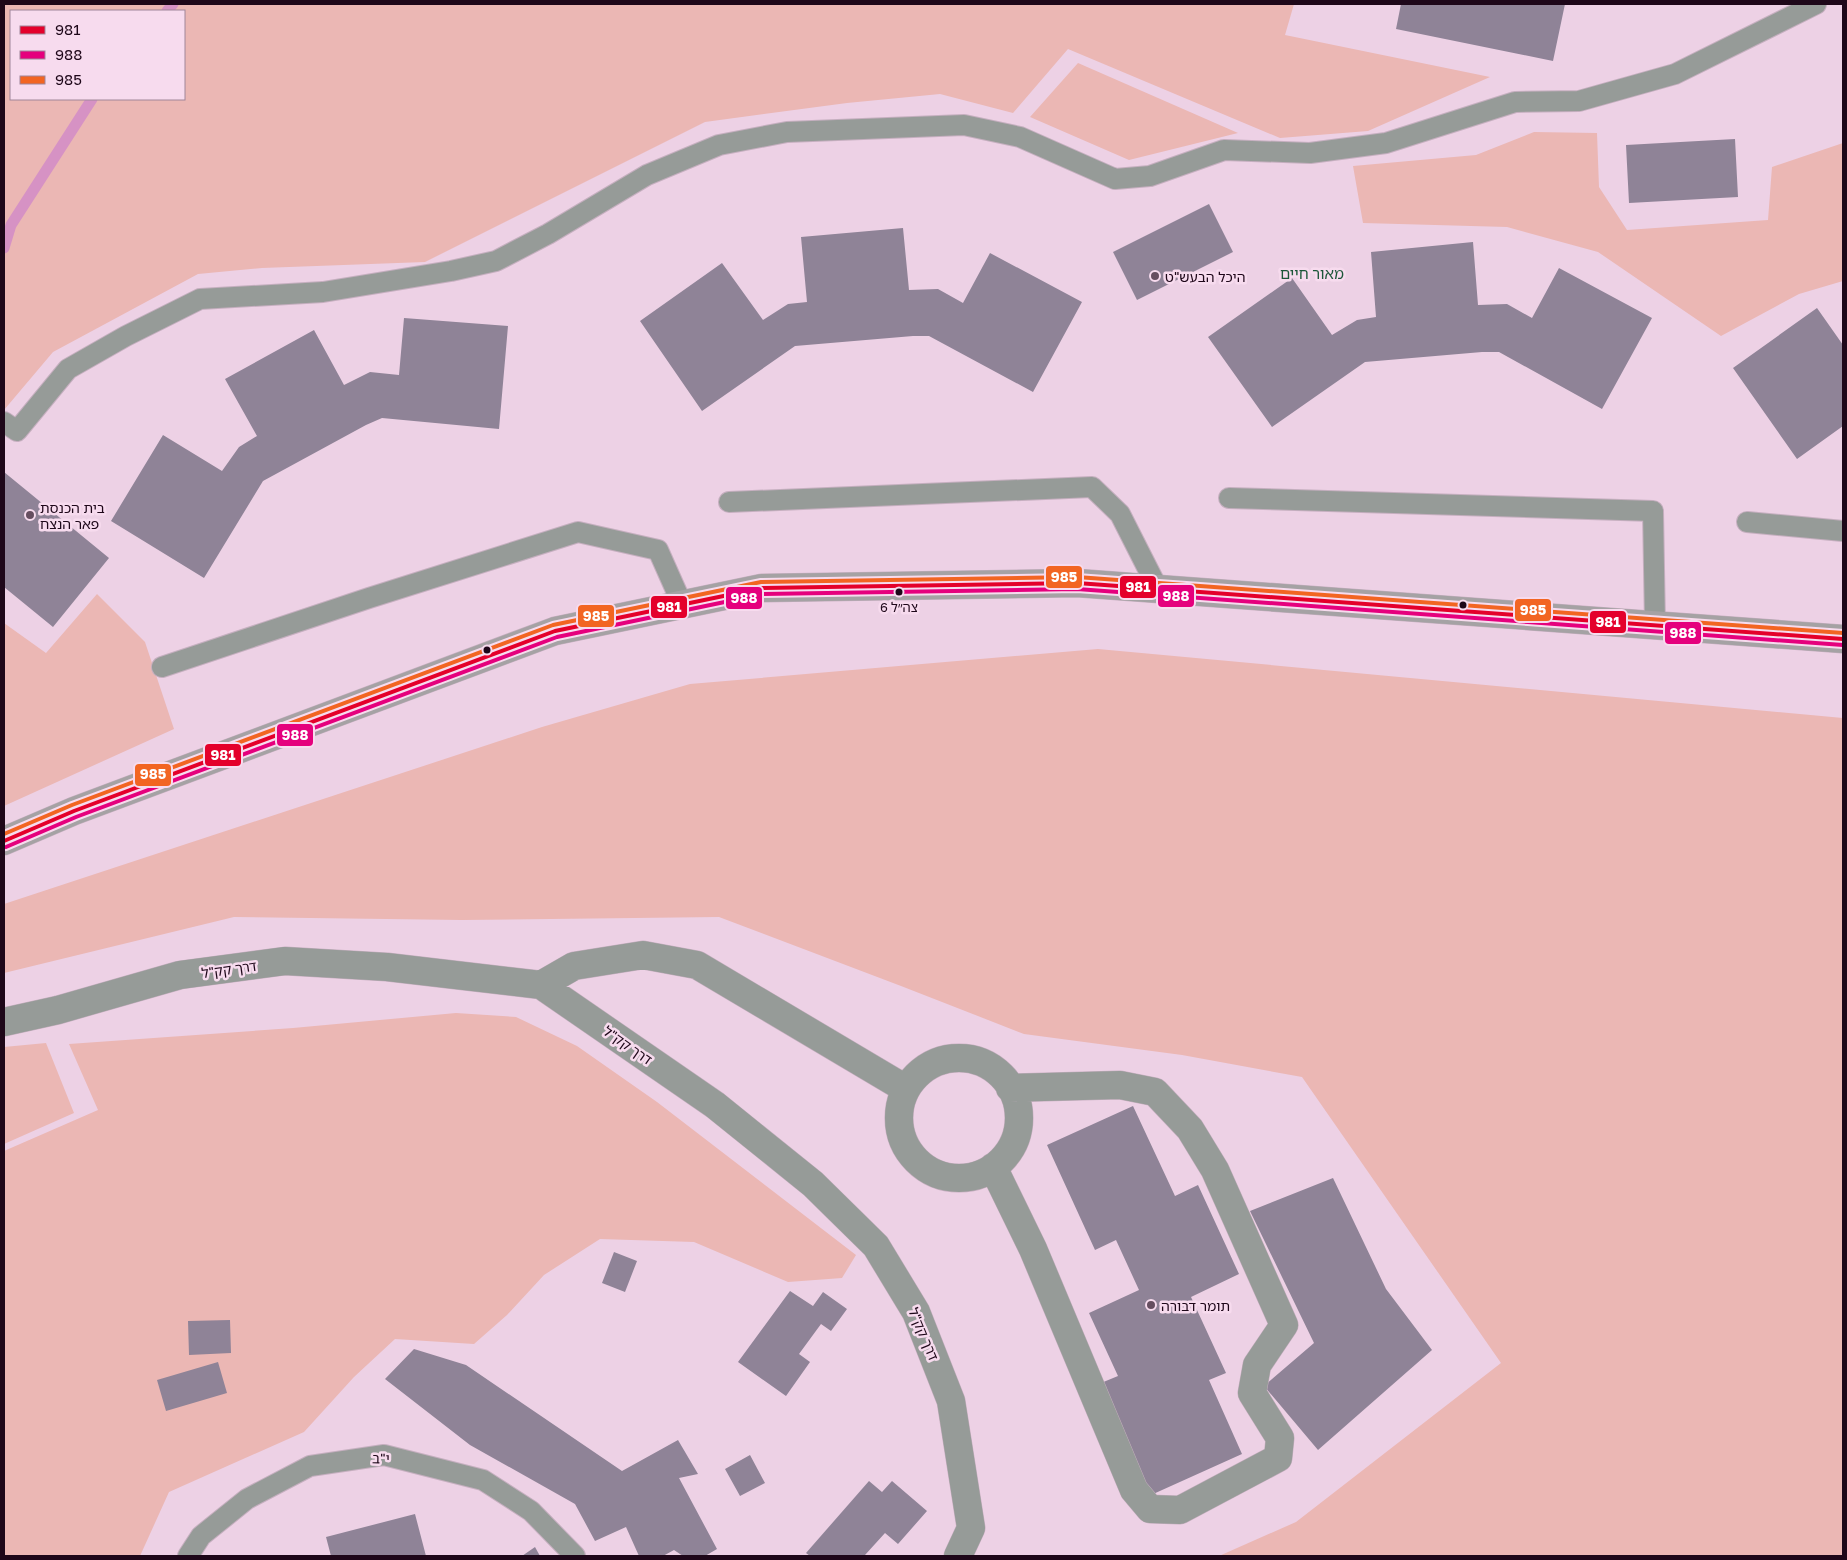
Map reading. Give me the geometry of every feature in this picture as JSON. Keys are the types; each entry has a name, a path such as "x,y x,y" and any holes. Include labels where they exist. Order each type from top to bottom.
{"street":[{"path":"4,840 74,811 556,631 762,588 1077,583 1843,639"},
{"path":"541,985 574,966 643,954 697,964 906,1089"},
{"name":"דרך קק\"ל","path":"4,1022 58,1010 180,975 285,961 387,967 541,985 714,1105 813,1184 876,1246 916,1312 951,1401 970,1528 958,1556"},
{"path":"957,1058 977,1061 996,1070 1010,1088 1017,1104 1019,1122 1015,1139 1006,1155 993,1167 978,1175 957,1178 937,1174 920,1164 906,1148 899,1129 899,1108 906,1089 919,1073 936,1062 957,1058"},
{"path":"993,1167 1033,1249 1134,1490 1150,1509 1180,1510 1278,1458 1280,1438 1252,1393 1257,1365 1284,1325 1215,1170 1190,1130 1155,1092 1120,1084 1010,1088"}],"lane":[{"path":"4,422 17,431 68,369 126,336 200,300 323,292 451,271 496,261 548,234 647,175 719,145 787,132 964,125 1020,137 1115,179 1150,176 1224,150 1310,153 1376,144 1515,102 1579,101 1675,74 1816,4"},
{"path":"729,502 1092,488 1120,514 1158,589"},
{"path":"1229,498 1653,511 1655,625"},
{"path":"1747,522 1843,531"},
{"path":"162,667 369,598 578,532 658,550 682,604"},
{"name":"י\"ב","path":"188,1556 201,1536 247,1499 310,1466 384,1455 483,1480 531,1511 575,1556"}],"shaded area":[{"path":"4,4 1294,4 1285,35 1490,77 1368,131 1280,138 1068,49 1013,113 940,94 847,103 705,122 425,262 262,268 198,274 53,352 4,410"},
{"path":"1078,63 1238,133 1129,160 1030,117"},
{"path":"1534,132 1597,133 1599,187 1627,230 1768,220 1772,167 1843,143 1843,281 1799,294 1721,336 1598,252 1507,227 1363,223 1353,166 1476,155"},
{"path":"97,594 145,642 174,729 4,806 4,623 46,653"},
{"path":"1098,649 1843,718 1843,1556 1219,1556 1296,1522 1501,1363 1302,1077 1182,1055 1024,1034 719,917 462,920 234,917 4,973 4,904 542,727 690,684"},
{"path":"456,1013 516,1017 577,1046 657,1102 856,1255 842,1278 788,1282 694,1242 600,1239 544,1275 507,1315 474,1344 395,1339 354,1377 304,1432 169,1492 140,1556 4,1556 4,1151 98,1110 69,1044 293,1028"},
{"path":"46,1043 74,1113 4,1144 4,1047"}],"building":[{"path":"1401,4 1565,4 1553,61 1396,29"},
{"path":"1735,139 1738,197 1629,203 1626,145"},
{"name":"היכל הבעש\"ט","path":"1209,204 1233,252 1137,300 1113,252"},
{"path":"903,228 909,290 938,289 963,303 990,253 1082,302 1033,392 929,336 913,336 795,346 702,411 640,321 722,263 763,320 788,304 807,302 801,237"},
{"path":"1473,242 1478,305 1507,304 1532,318 1559,268 1652,318 1602,409 1499,352 1482,352 1365,362 1272,427 1208,337 1292,278 1332,335 1357,320 1376,317 1371,252"},
{"path":"1817,308 1843,345 1843,426 1797,459 1733,368"},
{"path":"404,318 508,326 499,429 382,418 366,425 263,481 204,578 111,521 163,435 222,471 239,447 257,436 225,379 314,330 344,385 370,372 399,375"},
{"name":"בית הכנסת פאר הנצח","path":"4,472 109,558 53,627 4,587"},
{"name":"תומר דבורה","path":"1133,1106 1175,1196 1198,1185 1239,1274 1191,1297 1226,1373 1209,1380 1242,1454 1151,1495 1101,1383 1118,1376 1089,1313 1139,1290 1116,1240 1095,1250 1047,1145"},
{"path":"1333,1178 1386,1289 1432,1350 1318,1450 1264,1386 1314,1343 1250,1211"},
{"path":"614,1252 637,1261 625,1292 602,1283"},
{"path":"790,1291 813,1306 823,1292 847,1309 831,1331 821,1324 799,1354 810,1362 786,1396 738,1362"},
{"path":"230,1320 231,1353 189,1355 188,1321"},
{"path":"414,1349 466,1365 622,1471 678,1440 698,1474 679,1478 717,1549 705,1556 683,1556 674,1550 663,1556 639,1556 626,1527 595,1541 575,1504 470,1445 385,1379"},
{"path":"218,1362 227,1393 166,1411 157,1380"},
{"path":"750,1455 765,1483 740,1496 725,1469"},
{"path":"869,1481 882,1492 892,1481 927,1511 898,1544 885,1533 865,1555 867,1556 810,1556 806,1553"},
{"path":"415,1514 426,1556 331,1556 326,1537"},
{"path":"535,1547 540,1556 522,1556"}],"waterway":[{"path":"168,10 173,4"},
{"path":"4,248 11,225 91,100"}],"transit line":[{"name":"985","path":"4,834 72,805 553,625 761,582 1077,577 1843,633"},
{"name":"981","path":"4,841 74,811 555,631 762,588 1077,583 1843,639"},
{"name":"988","path":"6,847 76,817 557,637 763,594 1077,589 1843,645"}],"place":[{"name":"היכל הבעש\"ט","path":"1155,276"},
{"name":"בית הכנסת פאר הנצח","path":"30,515"},
{"name":"צה״ל 6","path":"899,592"},
{"name":"תומר דבורה","path":"1151,1305"}],"district":[{"name":"מאור חיים","path":"1312,273"}]}
